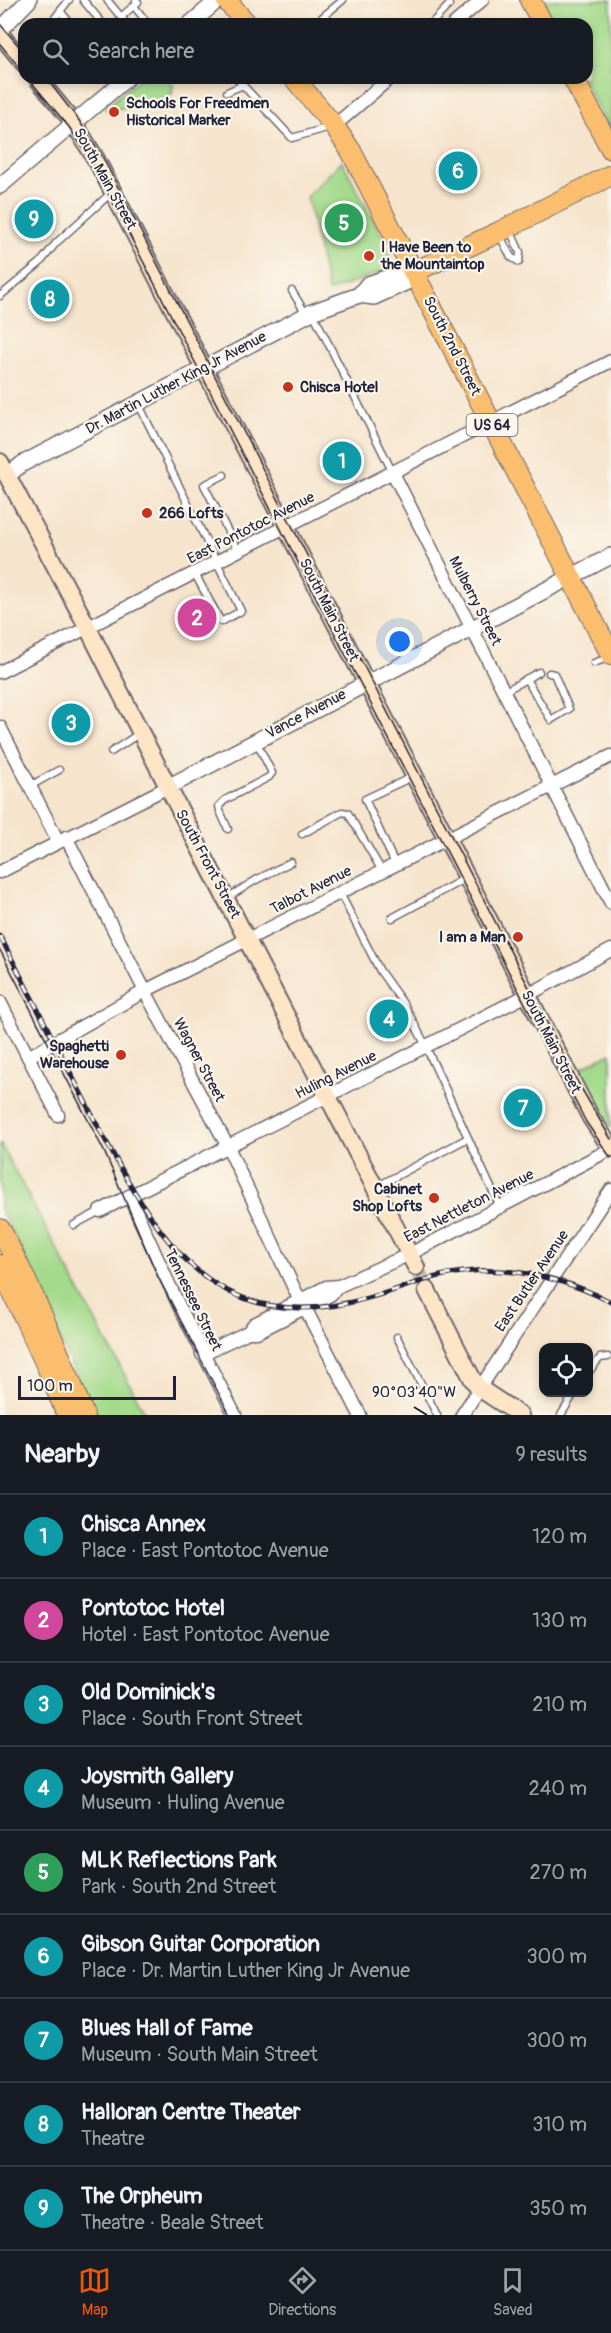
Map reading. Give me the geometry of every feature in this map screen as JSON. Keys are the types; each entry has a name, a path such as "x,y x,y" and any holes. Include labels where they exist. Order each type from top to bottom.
{"main road":[{"path":"226,0 242,18"},
{"path":"530,0 540,18"},
{"path":"0,32 18,55"},
{"name":"South Main Street","path":"42,84 74,123 113,192 591,1118 611,1149"},
{"name":"South 2nd Street","path":"299,84 334,126 351,151 571,577 605,658"},
{"path":"576,84 611,149"},
{"name":"Dr. Martin Luther King Jr Avenue","path":"414,272 504,230 611,175"},
{"name":"South Front Street","path":"2,473 88,628 413,1260"},
{"path":"0,1229 64,1364 84,1415"},
{"path":"0,1265 67,1415"},
{"path":"427,1290 466,1369 479,1388 520,1415"}],"street":[{"path":"0,32 29,0"},
{"path":"197,18 218,0"},
{"path":"461,18 482,0"},
{"path":"0,186 120,84"},
{"path":"334,126 383,84"},
{"name":"Dr. Martin Luther King Jr Avenue","path":"2,473 309,314 359,295 374,297 407,282 414,272"},
{"name":"East Pontotoc Avenue","path":"0,672 611,361"},
{"name":"Mulberry Street","path":"393,473 611,903"},
{"name":"Vance Avenue","path":"0,872 611,556"},
{"name":"Wagner Street","path":"0,727 228,1147 302,1304 360,1415"},
{"name":"Talbot Avenue","path":"28,1057 145,991 611,756"},
{"name":"Huling Avenue","path":"100,1211 611,950"},
{"path":"0,1002 58,1115"},
{"name":"East Nettleton Avenue","path":"202,1354 248,1332 257,1332 302,1304 330,1295 339,1286 413,1260 500,1207 611,1149"},
{"name":"East Butler Avenue","path":"462,1415 611,1190"},
{"name":"Tennessee Street","path":"129,1196 154,1256 235,1415"}],"lane":[{"path":"55,18 69,0"},
{"path":"83,0 98,18"},
{"path":"107,0 121,17 135,3 144,18"},
{"path":"321,18 343,0"},
{"path":"436,18 449,5"},
{"path":"60,11 66,18"},
{"path":"227,92 238,84"},
{"path":"245,84 292,138 334,126"},
{"path":"0,296 40,263 56,243 113,192"},
{"name":"Mulberry Street","path":"292,291 309,314 393,473"},
{"path":"138,403 241,611 221,621 195,574"},
{"path":"224,475 204,485 238,551"},
{"path":"504,692 539,672"},
{"path":"526,679 551,720 569,709 562,686 554,674 549,673"},
{"path":"111,752 141,733"},
{"path":"228,829 219,806 225,800 269,777 272,773 256,740"},
{"path":"30,786 59,770"},
{"path":"395,864 365,799 414,776"},
{"path":"302,834 342,812 348,813 382,871"},
{"path":"226,898 291,862"},
{"path":"392,918 467,877"},
{"path":"339,893 380,971 405,1005 500,1207"},
{"path":"375,1187 468,1138"},
{"name":"Huling Avenue","path":"74,1225 100,1211"},
{"path":"397,1337 437,1415"},
{"path":"593,1367 600,1358 608,1357"},
{"path":"561,1415 572,1397"}],"green space":[{"path":"541,0 611,0 611,132 585,84 593,84 593,18 551,18"},
{"path":"133,84 173,85 172,94 167,99 108,112 105,108"},
{"path":"342,161 389,250 390,259 383,271 328,292 307,196"},
{"path":"611,1053 611,1127 610,1127 579,1069"},
{"path":"0,1143 146,1415 93,1415 20,1247 0,1209"}],"tunnel":[{"path":"416,1267 427,1290"}],"tram line":[{"path":"0,24 18,45"},
{"path":"0,44 18,66"},
{"path":"33,84 69,127 93,164 586,1122 611,1158"},
{"path":"51,84 78,119 103,158 577,1081 611,1139"},
{"path":"0,950 104,1151 158,1277 230,1415"}],"railway":[{"path":"0,936 115,1159 140,1201 167,1239 197,1270 231,1293 271,1306 319,1307 375,1296 440,1276 462,1272 506,1271 549,1278 611,1302"}],"place":[{"name":"Schools For Freedmen Historical Marker","path":"114,112"},
{"name":"Gibson Guitar Corporation","path":"458,171"},
{"name":"The Orpheum","path":"34,219"},
{"name":"MLK Reflections Park","path":"344,223"},
{"name":"I Have Been to the Mountaintop","path":"369,256"},
{"name":"Halloran Centre Theater","path":"50,299"},
{"name":"Chisca Hotel","path":"288,387"},
{"name":"Chisca Annex","path":"342,461"},
{"name":"266 Lofts","path":"147,513"},
{"name":"Pontotoc Hotel","path":"197,618"},
{"name":"Old Dominick's","path":"71,723"},
{"name":"I am a Man","path":"518,937"},
{"name":"Joysmith Gallery","path":"389,1019"},
{"name":"Spaghetti Warehouse","path":"121,1055"},
{"name":"Blues Hall of Fame","path":"523,1108"},
{"name":"Cabinet Shop Lofts","path":"434,1198"}]}
